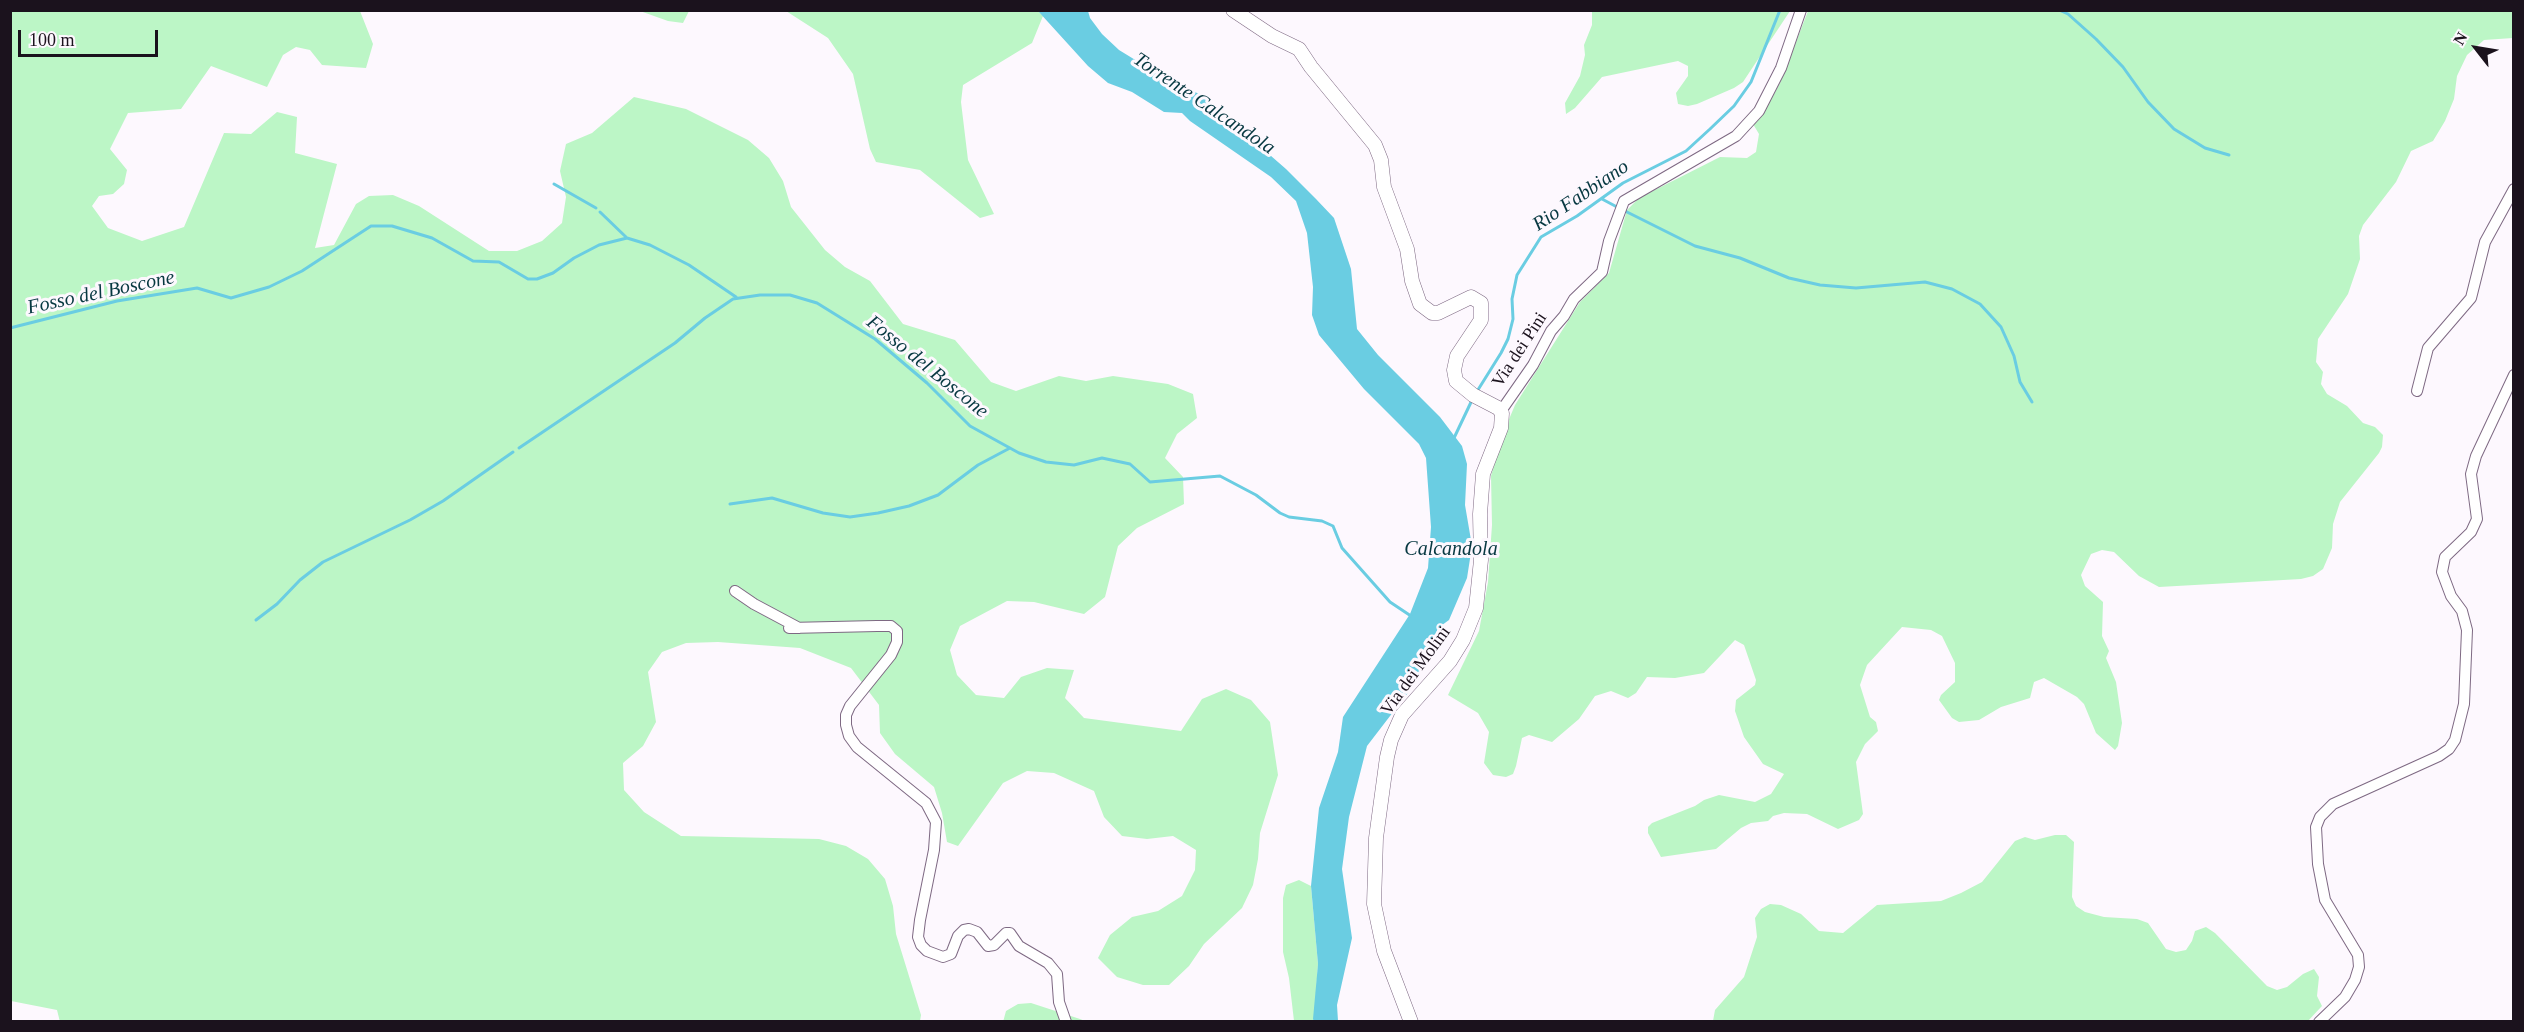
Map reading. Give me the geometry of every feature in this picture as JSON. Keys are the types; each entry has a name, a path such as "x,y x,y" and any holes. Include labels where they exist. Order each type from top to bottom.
{"street":[{"name":"Via dei Pini","path":"1233,10 1272,36 1299,49 1375,145 1381,160 1384,188 1407,249 1412,281 1420,304 1438,313 1472,297 1481,303 1481,320 1457,356 1454,370 1456,381 1473,395 1499,410 1533,365 1551,331 1564,316 1574,298 1602,272 1609,241 1624,201 1736,136 1759,111 1781,68 1801,10"},
{"path":"2417,391 2428,348 2471,298 2484,244 2514,189"},
{"path":"2319,1022 2345,997 2355,980 2359,967 2358,955 2325,900 2318,864 2316,828 2320,817 2333,804 2439,756 2449,749 2455,740 2464,704 2467,630 2462,611 2451,596 2442,572 2445,557 2471,532 2477,519 2471,474 2476,456 2514,375"},
{"name":"Via dei Molini","path":"1411,1022 1384,951 1374,904 1376,838 1387,757 1391,740 1402,715 1450,661 1463,640 1476,608 1481,560 1480,514 1483,474 1503,417 1499,410"},
{"path":"735,591 794,628 868,625 891,626 897,631 897,642 891,655 850,706 846,715 846,725 849,736 857,747 926,804 936,822 934,850 920,920 918,937 921,945 927,951 943,957 951,954 958,936 964,930 977,932 988,946 994,945 1006,933 1010,933 1019,946 1048,963 1057,974 1059,1002 1066,1022"}],"green space":[{"path":"1592,10 1790,11 1743,82 1734,88 1697,104 1688,106 1678,104 1676,93 1688,76 1688,66 1678,61 1602,77 1575,108 1566,114 1565,103 1580,76 1585,55 1584,45 1592,25"},
{"path":"10,11 360,11 373,44 366,68 322,65 310,50 296,47 283,55 267,87 211,66 181,109 128,113 110,149 127,170 124,184 113,194 99,196 92,206 108,228 142,241 184,227 224,133 251,134 277,112 297,117 295,153 337,164 315,248 334,245 356,204 369,196 393,195 419,206 489,251 517,251 542,241 562,223 566,197 560,171 566,144 592,133 634,97 686,109 748,140 769,158 783,181 791,207 825,250 845,267 870,281 903,324 955,340 991,382 1016,391 1059,376 1086,381 1113,376 1168,384 1193,394 1197,418 1177,434 1165,458 1183,477 1184,504 1137,528 1118,546 1105,597 1084,614 1034,602 1007,601 960,626 950,650 957,675 976,695 1004,698 1021,677 1047,668 1074,670 1065,698 1084,718 1181,731 1202,699 1226,689 1251,700 1270,722 1278,775 1260,833 1253,885 1242,908 1204,944 1189,966 1169,985 1143,985 1117,977 1098,958 1110,935 1132,917 1158,911 1182,896 1195,870 1196,850 1173,836 1147,839 1122,836 1104,817 1094,791 1054,773 1027,771 1003,783 958,846 947,842 942,813 934,787 895,754 880,733 879,705 851,668 800,648 718,642 686,643 662,652 648,672 656,722 643,746 623,763 624,790 644,812 681,836 819,839 846,846 868,859 885,879 893,906 896,934 921,1015 920,1021 60,1022 57,1010 11,1001"},
{"path":"640,11 689,11 683,23 668,21"},
{"path":"786,11 1038,11 1043,16 1032,43 963,85 961,102 968,160 994,214 980,218 920,170 876,162 870,149 853,74 828,38"},
{"path":"1808,11 2513,11 2513,38 2484,40 2467,55 2457,76 2454,99 2433,141 2411,151 2396,182 2363,225 2359,236 2360,259 2348,294 2318,339 2316,362 2323,372 2321,384 2327,394 2347,406 2363,423 2375,427 2383,435 2379,453 2340,502 2333,524 2332,548 2323,569 2313,576 2301,579 2159,587 2139,576 2114,552 2102,550 2091,554 2081,575 2085,586 2103,602 2102,636 2109,651 2106,658 2116,682 2122,723 2118,746 2115,750 2096,733 2084,704 2077,697 2044,678 2034,682 2030,698 2001,707 1979,720 1959,722 1952,718 1939,700 1941,695 1955,682 1955,663 1942,636 1931,630 1902,627 1867,665 1860,685 1870,717 1876,722 1878,731 1865,744 1856,762 1863,814 1859,820 1838,829 1807,814 1784,813 1773,816 1768,821 1751,823 1741,828 1716,849 1661,857 1648,833 1648,827 1652,823 1719,795 1755,802 1771,794 1784,774 1763,764 1744,737 1735,711 1736,700 1755,685 1756,680 1744,645 1735,640 1704,673 1675,678 1647,677 1636,693 1628,698 1611,691 1595,696 1579,719 1552,742 1529,735 1522,738 1513,774 1506,777 1493,775 1484,763 1489,732 1478,713 1448,695 1479,631 1488,582 1492,525 1491,476 1502,436 1515,405 1580,302 1609,273 1627,210 1639,198 1720,157 1747,158 1756,152 1759,134 1753,124 1763,114 1780,83"},
{"path":"2066,835 2074,842 2072,897 2076,906 2085,912 2104,917 2137,919 2148,923 2166,949 2176,952 2186,950 2195,931 2206,927 2215,933 2267,986 2277,990 2287,987 2303,974 2314,969 2319,977 2317,996 2322,1006 2307,1022 1713,1021 1715,1010 1744,977 1757,937 1755,918 1761,909 1770,904 1781,905 1801,914 1819,931 1843,933 1877,905 1941,901 1961,893 1982,882 2015,841 2025,837 2035,840"},
{"path":"1299,880 1311,886 1318,964 1314,1021 1294,1021 1289,978 1283,952 1283,898 1286,885"},
{"path":"1031,1003 1085,1021 1003,1022 1006,1011 1018,1004"}],"water":[{"name":"Calcandola","path":"1038,11 1088,11 1090,18 1102,34 1119,50 1155,72 1201,95 1286,169 1316,199 1334,218 1351,269 1357,329 1378,355 1440,417 1462,446 1467,464 1465,505 1472,546 1467,578 1449,620 1438,628 1427,657 1410,690 1367,746 1349,817 1342,869 1352,938 1337,1005 1338,1021 1314,1021 1313,1019 1318,964 1311,886 1319,808 1338,752 1343,717 1410,614 1428,568 1431,527 1426,458 1419,444 1364,389 1319,335 1312,315 1313,287 1307,233 1296,201 1271,177 1190,121 1182,113 1164,112 1132,92 1108,83 1088,66"}],"waterway":[{"name":"Rio Fabbiano","path":"1476,393 1508,339 1513,319 1512,299 1517,275 1541,237 1577,216 1623,183 1686,151 1710,129 1734,106 1751,82 1780,10"},
{"path":"2059,10 2068,14 2096,39 2123,67 2148,102 2174,129 2205,148 2229,155"},
{"path":"554,184 596,208"},
{"path":"1602,199 1617,207"},
{"path":"1623,210 1695,246 1740,258 1789,278 1820,285 1856,288 1925,282 1952,289 1980,304 2001,327 2014,356 2020,382 2032,402"},
{"path":"600,212 627,238"},
{"name":"Fosso del Boscone","path":"10,328 117,301 197,288 231,298 269,287 302,271 371,226 392,226 432,238 473,261 499,262 528,279 537,279 553,273 574,258 599,245 627,238 650,245 689,265 736,297"},
{"name":"Fosso del Boscone","path":"519,448 675,343 733,299 760,295 790,295 817,303 875,339 927,383 970,426 1019,453 1046,462 1074,465 1102,458 1130,464 1150,482 1220,476 1256,495 1289,517 1322,521 1333,526 1342,548 1390,602 1411,616"},
{"name":"Rio Fabbiano","path":"1454,438 1473,398"},
{"path":"730,504 772,498 823,513 850,517 878,513 909,506 938,495 978,465 1010,448"},
{"path":"256,620 323,562 410,520 443,501 513,452"}],"water label":[{"name":"Torrente Calcandola","path":"1204,104"}]}
